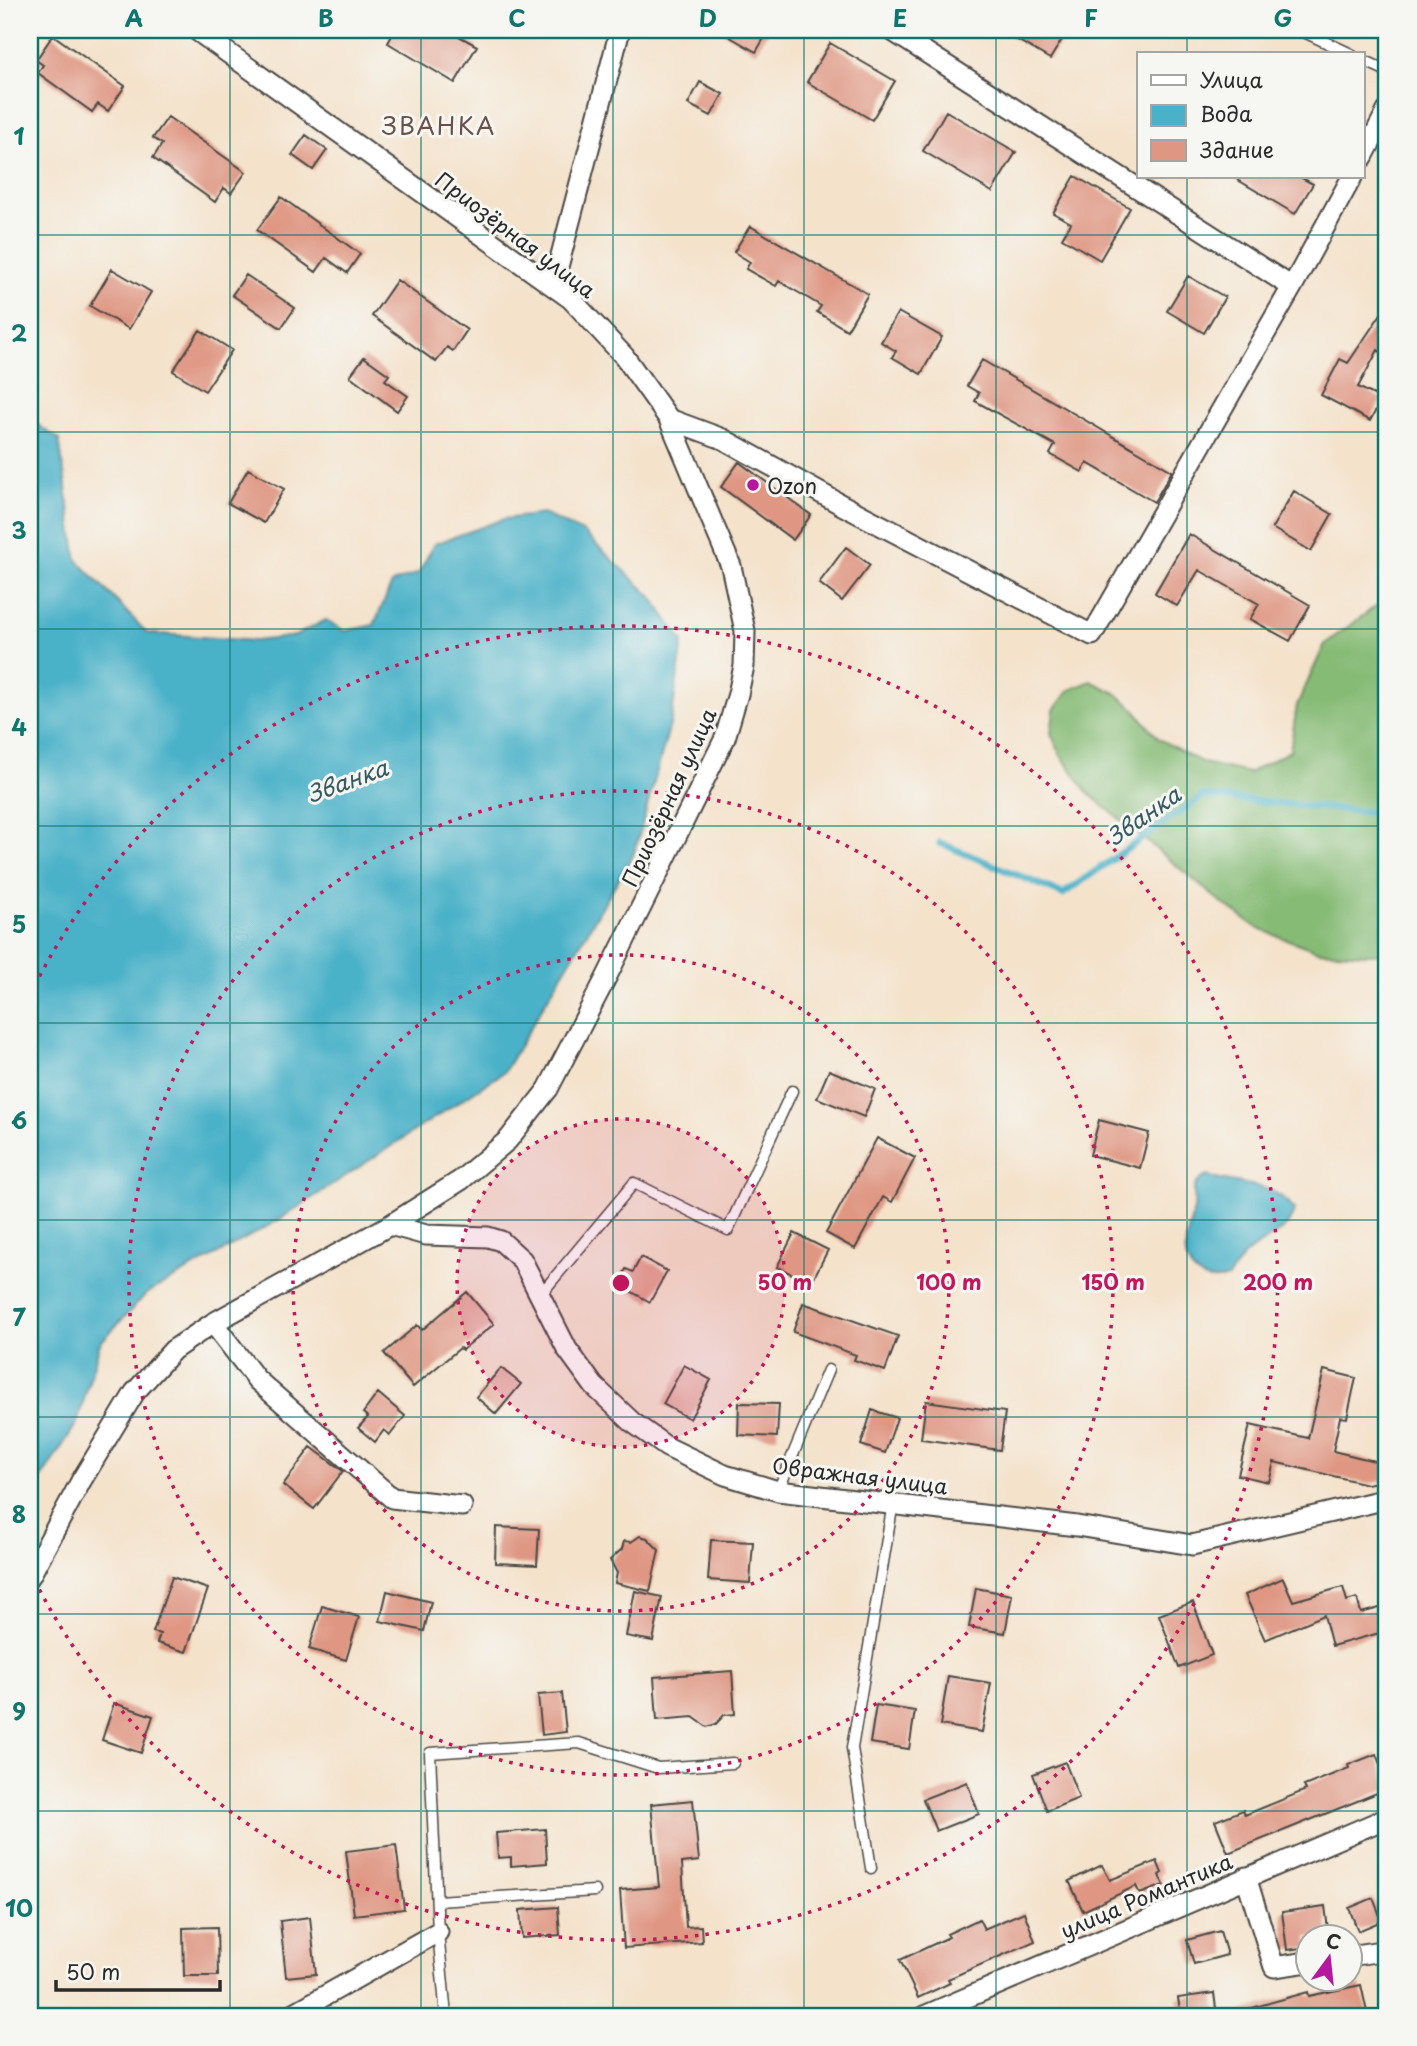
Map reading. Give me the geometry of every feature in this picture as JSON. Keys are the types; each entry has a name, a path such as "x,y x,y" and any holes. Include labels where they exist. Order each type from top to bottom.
{"street":[{"name":"Приозёрная улица","path":"30,1576 81,1481 135,1392 173,1350 213,1323 390,1225 461,1180 508,1140 548,1089 614,964 725,738 744,666 745,631 731,566 669,419 624,356 570,299 553,286 195,30"},
{"path":"553,286 620,30"},
{"path":"891,30 1292,286"},
{"path":"1364,155 1387,111"},
{"path":"669,419 723,439 842,505 1092,635 1351,178"},
{"name":"Овражная улица","path":"390,1225 426,1235 488,1237 501,1241 522,1260 567,1349 594,1386 632,1422 667,1447 725,1475 778,1491 1077,1526 1192,1545 1387,1499"},
{"path":"213,1323 257,1380 392,1498 463,1506"},
{"name":"улица Романтика","path":"923,2016 1387,1818"},
{"path":"1246,1877 1274,1967 1294,1964"},
{"path":"289,2016 438,1932"},
{"path":"1364,1954 1387,1950"}],"lane":[{"path":"1300,30 1347,52"},
{"path":"1364,60 1387,71"},
{"path":"540,1296 634,1183 728,1230 792,1091"},
{"path":"778,1491 828,1370"},
{"path":"871,1868 852,1748 893,1503"},
{"path":"446,2016 438,1932 430,1753 579,1743 658,1768 733,1763"},
{"path":"437,1901 595,1891"}],"green space":[{"path":"1387,598 1387,953 1318,951 1259,929 1222,903 1088,793 1060,754 1051,733 1054,710 1069,690 1091,681 1114,692 1132,707 1159,739 1203,763 1249,773 1290,751 1297,705 1325,644"}],"water":[{"path":"30,420 59,439 77,560 147,633 256,641 295,636 326,620 345,631 374,625 392,583 419,573 434,544 504,519 543,514 583,532 651,596 683,642 671,721 634,853 504,1072 277,1221 146,1294 100,1343 77,1423 30,1496"},
{"path":"1207,1176 1266,1189 1287,1200 1294,1209 1281,1230 1252,1249 1228,1278 1220,1280 1208,1280 1197,1274 1187,1260 1186,1252 1195,1188 1199,1181"}],"building":[{"path":"395,30 448,30 477,46 455,83 388,43"},
{"path":"718,30 769,30 756,52"},
{"path":"1000,30 1068,30 1050,59"},
{"path":"53,35 125,86 108,111 98,104 92,112 38,73 43,65 36,60"},
{"path":"830,43 895,81 872,120 807,82"},
{"path":"700,82 723,94 711,116 688,104"},
{"path":"946,111 1016,152 992,192 923,151"},
{"path":"168,117 246,172 231,193 224,188 215,202 153,158 162,144 153,138"},
{"path":"306,135 327,150 313,170 292,155"},
{"path":"1075,176 1130,208 1100,260 1062,238 1071,223 1053,213"},
{"path":"1235,178 1302,178 1313,184 1295,214"},
{"path":"281,197 360,254 347,273 326,258 316,272 257,230"},
{"path":"750,226 868,294 847,330 817,312 821,306 779,281 776,286 746,269 750,262 734,252"},
{"path":"112,269 151,292 129,329 90,306"},
{"path":"246,275 295,308 281,328 232,295"},
{"path":"1188,276 1225,297 1204,333 1167,311"},
{"path":"397,280 467,330 453,351 447,347 436,362 372,316"},
{"path":"1387,305 1387,357 1378,350 1358,387 1382,399 1370,421 1321,395 1340,359 1348,363"},
{"path":"898,312 942,337 921,374 892,357 896,351 881,342"},
{"path":"200,330 232,350 205,391 173,371"},
{"path":"364,357 389,375 385,380 408,396 397,411 350,376"},
{"path":"982,360 1172,471 1154,502 1087,463 1082,472 1050,454 1055,445 975,401 979,393 967,386"},
{"path":"739,462 811,515 793,540 721,487"},
{"path":"248,469 284,489 264,523 228,503"},
{"path":"1294,491 1332,514 1311,551 1272,528"},
{"path":"1189,534 1310,605 1290,641 1250,619 1259,604 1199,570 1177,606 1155,593"},
{"path":"846,547 870,565 842,601 819,583"},
{"path":"829,1070 875,1089 864,1117 817,1098"},
{"path":"1099,1120 1149,1133 1140,1168 1090,1155"},
{"path":"877,1138 915,1158 892,1202 883,1197 855,1249 826,1233"},
{"path":"794,1233 828,1250 811,1283 777,1267"},
{"path":"641,1257 667,1271 650,1302 618,1284 626,1269 633,1272"},
{"path":"467,1292 494,1324 413,1387 384,1353 417,1325 422,1330"},
{"path":"803,1303 898,1336 885,1371 854,1360 856,1355 793,1332"},
{"path":"684,1365 711,1380 690,1419 663,1404"},
{"path":"501,1368 521,1384 496,1414 476,1397"},
{"path":"1324,1370 1356,1378 1347,1418 1340,1417 1333,1451 1387,1464 1387,1480 1367,1484 1274,1462 1269,1482 1238,1475 1250,1425 1308,1438"},
{"path":"378,1393 405,1416 390,1435 384,1430 375,1442 358,1428 368,1417 363,1413"},
{"path":"926,1401 1005,1412 1000,1450 921,1439"},
{"path":"739,1403 779,1404 777,1437 738,1435"},
{"path":"872,1410 897,1418 885,1453 861,1445"},
{"path":"311,1447 343,1471 314,1509 283,1485"},
{"path":"496,1527 539,1529 537,1565 495,1563"},
{"path":"640,1536 647,1538 659,1550 650,1591 615,1583 617,1573 610,1560 622,1549 624,1541 631,1542"},
{"path":"711,1540 753,1542 750,1583 708,1580"},
{"path":"172,1577 208,1589 186,1652 157,1643 160,1634 153,1632"},
{"path":"1283,1578 1293,1601 1343,1587 1347,1601 1357,1598 1361,1613 1387,1606 1387,1631 1332,1646 1324,1615 1265,1640 1245,1595"},
{"path":"976,1588 1012,1595 1005,1633 969,1627"},
{"path":"387,1591 431,1602 424,1631 380,1621"},
{"path":"635,1591 662,1597 653,1641 626,1636"},
{"path":"1193,1602 1212,1655 1179,1668 1159,1615"},
{"path":"322,1606 359,1617 346,1660 309,1649"},
{"path":"732,1671 735,1714 724,1715 716,1724 707,1727 693,1717 657,1720 654,1677"},
{"path":"948,1676 991,1683 982,1732 940,1725"},
{"path":"562,1693 566,1732 542,1735 538,1695"},
{"path":"114,1703 153,1716 141,1753 102,1740"},
{"path":"876,1705 915,1711 909,1749 870,1743"},
{"path":"1376,1754 1387,1789 1228,1853 1215,1821 1243,1810 1245,1815 1306,1790 1304,1786"},
{"path":"1065,1762 1079,1798 1047,1811 1033,1774"},
{"path":"967,1782 979,1814 936,1831 923,1799"},
{"path":"693,1800 699,1861 682,1863 686,1927 701,1926 702,1942 624,1948 620,1890 659,1887 651,1804"},
{"path":"545,1829 547,1863 511,1866 511,1857 498,1858 496,1833"},
{"path":"396,1845 404,1909 354,1915 346,1851"},
{"path":"1157,1861 1164,1885 1140,1894 1136,1886 1083,1911 1069,1881 1102,1865 1110,1880"},
{"path":"1373,1898 1382,1921 1364,1928 1364,1924 1355,1924 1349,1908"},
{"path":"1325,1906 1327,1924 1294,1924 1294,1949 1287,1950 1282,1912"},
{"path":"558,1907 560,1935 522,1938 520,1910"},
{"path":"1024,1912 1035,1941 948,1979 950,1983 918,1998 900,1960 949,1937 947,1934 979,1919 984,1929"},
{"path":"310,1917 316,1974 286,1977 280,1921"},
{"path":"217,1927 218,1976 184,1976 183,1928"},
{"path":"1220,1931 1227,1955 1194,1964 1187,1940"},
{"path":"1214,1993 1217,2016 1181,2016 1178,1998"},
{"path":"1301,1994 1363,1994 1367,2012 1347,2016 1241,2016 1241,2011"}],"waterway":[{"name":"Званка","path":"940,843 1063,894 1203,796 1387,814"}],"place":[{"name":"Ozon","path":"753,485"}],"district":[{"name":"ЗВАНКА","path":"439,125"}]}
